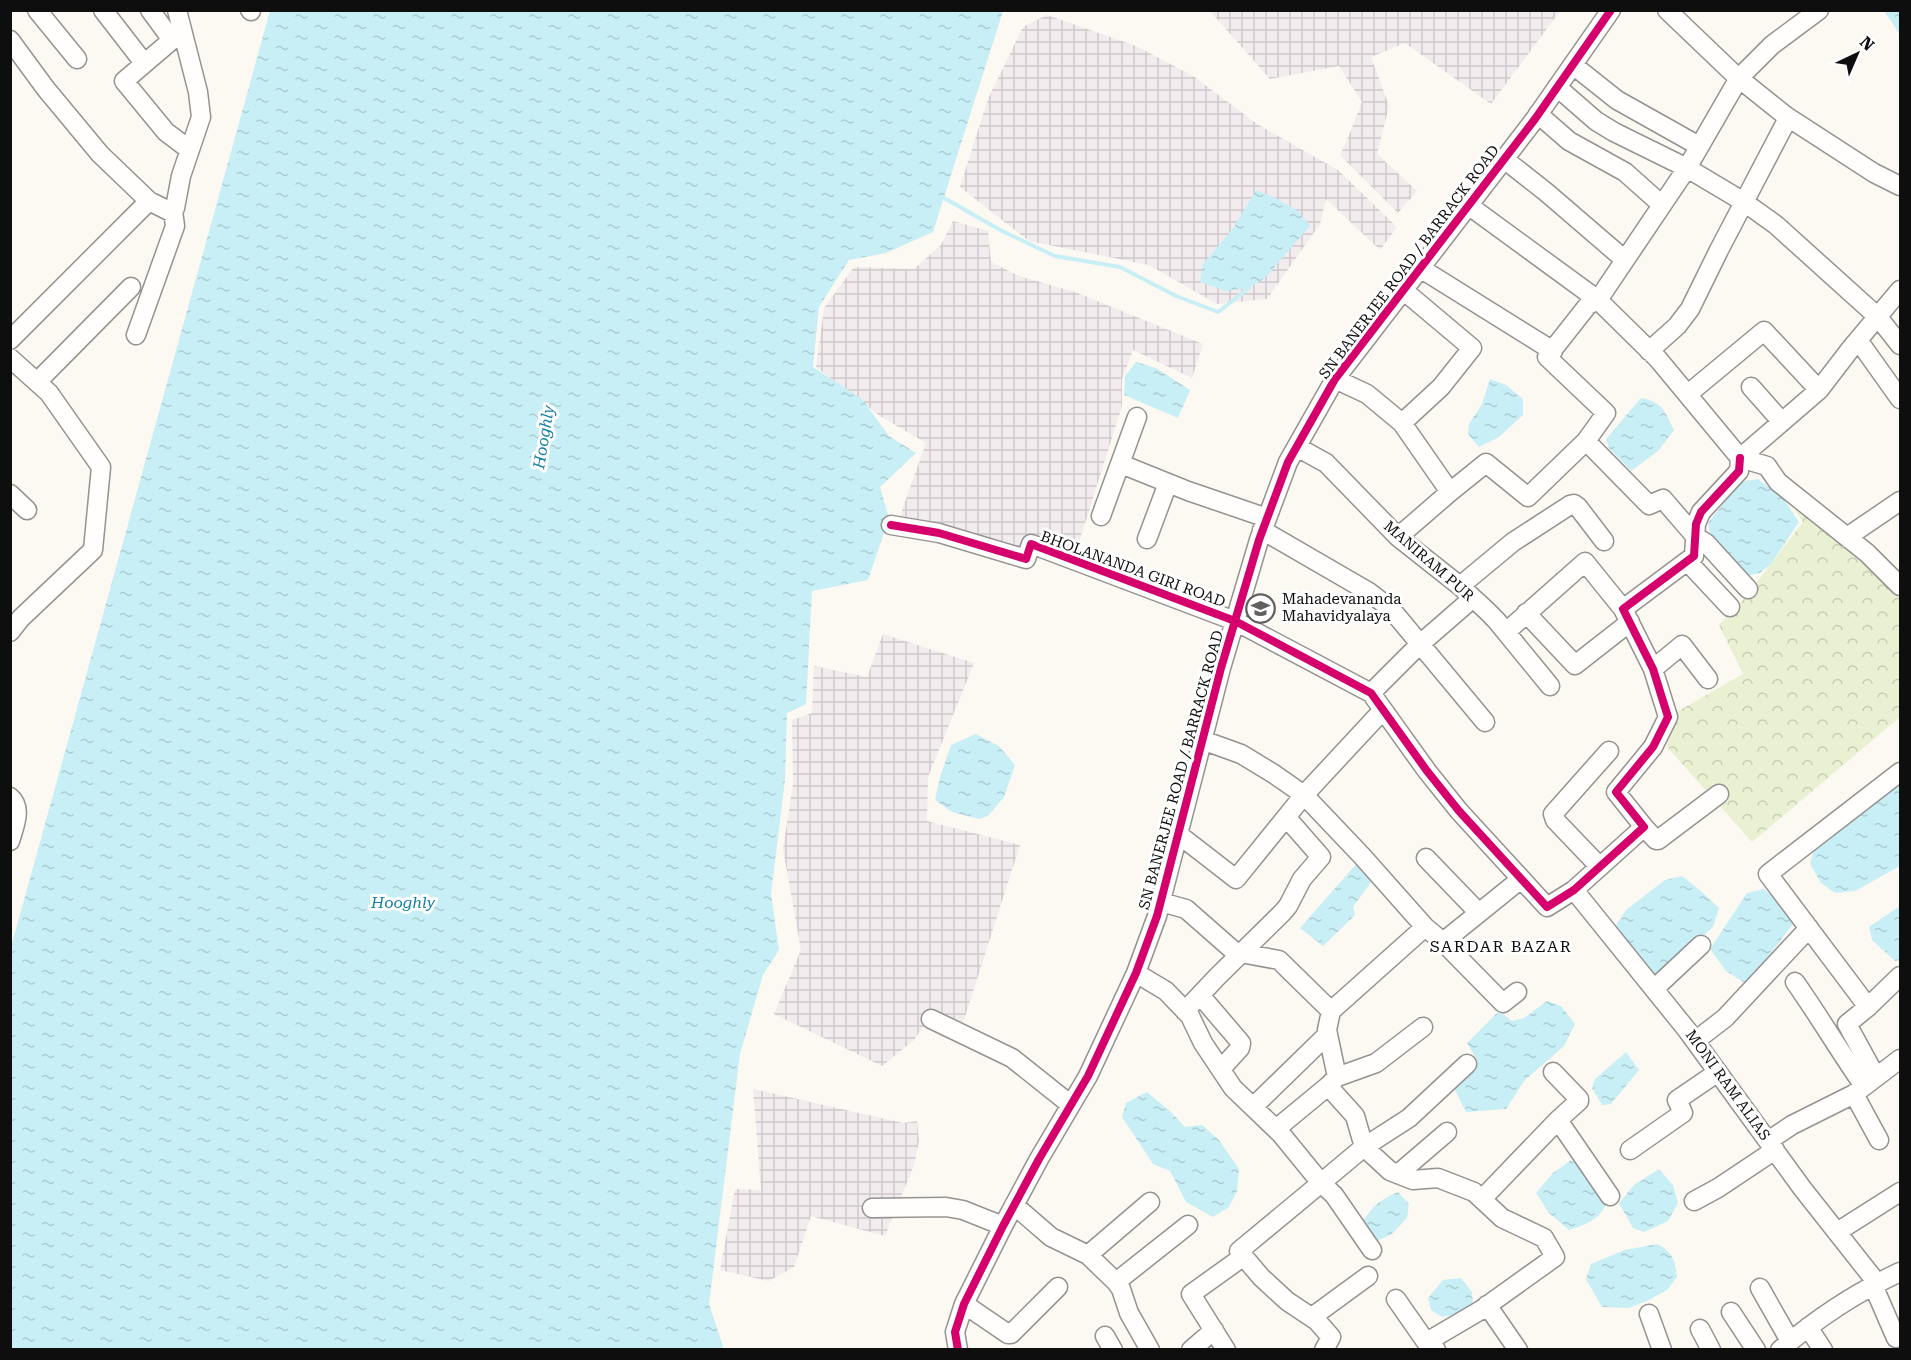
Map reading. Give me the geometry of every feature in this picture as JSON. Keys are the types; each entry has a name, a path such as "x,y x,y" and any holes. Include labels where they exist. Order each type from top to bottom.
{"street":[{"path":"37,10 77,59"},
{"path":"103,10 144,63"},
{"path":"150,10 172,40 124,81 166,132 190,150"},
{"path":"135,335 175,226 173,211 181,176 201,117 198,92 177,10"},
{"name":"SN BANERJEE ROAD / BARRACK ROAD","path":"958,1350 955,1332 964,1304 1039,1159 1088,1076 1136,973 1161,902 1235,621 1265,524 1288,462 1335,379 1538,114 1611,10"},
{"path":"1667,10 1739,78 1788,118 1874,173 1899,183"},
{"path":"1398,537 1486,463 1528,497 1586,441 1606,413 1547,357 1588,305 1598,300 1687,168 1739,78 1772,45 1819,10"},
{"path":"10,40 46,89 100,154 149,201 173,211"},
{"path":"1573,65 1617,100 1699,146"},
{"path":"1557,87 1596,121 1687,168 1744,202 1776,225 1878,317 1900,345"},
{"path":"1538,114 1569,141 1625,172 1662,205"},
{"path":"1649,351 1677,327 1690,309 1788,118"},
{"path":"1504,159 1625,260"},
{"path":"10,340 149,201"},
{"path":"1468,205 1598,300 1688,394 1740,458 1767,466 1785,489 1867,553 1900,586"},
{"path":"1420,268 1553,351"},
{"path":"37,382 131,286"},
{"path":"1402,423 1441,387 1472,348 1403,290"},
{"path":"1526,613 1575,665 1577,664 1626,615 1694,556 1696,524 1701,512 1739,471 1740,458 1819,390 1900,290"},
{"path":"1688,394 1764,331 1819,390"},
{"path":"1858,340 1900,399"},
{"path":"10,358 49,393 101,467 93,550 14,618"},
{"path":"1335,379 1367,394 1402,423 1450,492"},
{"path":"1751,387 1782,422"},
{"path":"1101,516 1137,417"},
{"path":"1586,441 1649,504 1663,499 1695,536 1706,543 1748,589"},
{"name":"MANIRAM PUR","path":"1297,447 1326,464 1398,537 1473,598 1506,632 1550,686"},
{"path":"1120,464 1265,524 1369,592 1391,609 1485,722"},
{"path":"1147,539 1168,483"},
{"path":"10,494 27,510"},
{"path":"1847,537 1900,501"},
{"path":"1460,586 1513,542 1570,505 1574,504 1578,507 1604,542"},
{"name":"BHOLANANDA GIRI ROAD","path":"891,525 939,532 1026,559 1031,544 1235,621"},
{"path":"1687,561 1730,607"},
{"path":"1506,632 1585,562 1626,615 1653,669 1668,717 1653,747 1616,792 1656,840 1719,794"},
{"path":"1371,693 1419,645 1473,598"},
{"path":"1235,621 1371,693 1459,811 1547,907 1575,890 1644,827"},
{"path":"1653,669 1682,645 1708,679"},
{"path":"1178,834 1236,879 1304,795 1383,710"},
{"path":"1202,741 1241,754 1304,795 1425,927 1443,942 1503,1003 1517,992"},
{"path":"1600,867 1555,820 1553,814 1609,751"},
{"path":"1868,1007 1768,874 1900,772"},
{"path":"10,797 15,801 18,809 10,842"},
{"path":"1185,1011 1288,906 1302,879 1321,857 1286,817"},
{"path":"1426,858 1479,913"},
{"path":"1443,942 1521,879"},
{"name":"MONI RAM ALIAS","path":"1575,890 1695,1041 1875,1284 1896,1338"},
{"path":"1161,902 1186,909 1235,952 1279,960 1331,1011"},
{"path":"1396,1299 1427,1345 1555,1257 1544,1238 1502,1218 1474,1192 1438,1178 1413,1179 1390,1171 1364,1147 1355,1116 1332,1082 1327,1030 1331,1011 1425,927"},
{"path":"1695,1041 1725,1018 1809,928"},
{"path":"1654,988 1701,945"},
{"path":"1136,973 1166,991 1190,1016 1203,1042 1233,1088 1276,1129 1321,1183 1334,1195 1372,1250"},
{"path":"1879,1140 1847,1024 1900,976"},
{"path":"1795,982 1865,1086"},
{"path":"1200,995 1241,1043 1240,1048 1221,1069"},
{"path":"931,1019 1012,1058 1071,1104"},
{"path":"1276,1129 1332,1082 1376,1063 1423,1027"},
{"path":"1253,1107 1328,1034"},
{"path":"1694,1201 1718,1188 1772,1145 1792,1125 1865,1086 1900,1059"},
{"path":"1332,1345 1312,1317 1287,1301 1261,1277 1239,1251 1364,1147 1409,1118 1467,1064"},
{"path":"1482,1199 1558,1120 1578,1103 1579,1099 1553,1071"},
{"path":"1630,1150 1683,1113 1677,1100 1718,1072"},
{"path":"1558,1120 1610,1196"},
{"path":"1398,1174 1447,1132"},
{"path":"1837,1232 1900,1192"},
{"path":"1088,1256 1150,1202"},
{"path":"1014,1205 1051,1237 1088,1256 1116,1282 1121,1289 1129,1313 1150,1350"},
{"path":"872,1208 946,1207 963,1210 1003,1226"},
{"path":"1116,1282 1188,1225"},
{"path":"1226,1350 1191,1294 1244,1256"},
{"path":"1760,1288 1785,1345 1808,1327 1875,1284 1900,1272"},
{"path":"1312,1317 1368,1276"},
{"path":"964,1304 1011,1334 1058,1287"},
{"path":"1487,1305 1518,1350"},
{"path":"1731,1312 1756,1350"},
{"path":"1649,1314 1662,1350"},
{"path":"1808,1327 1823,1350"},
{"path":"1700,1329 1711,1350"},
{"path":"1191,1350 1214,1330"}],"shaded area":[{"path":"1210,11 1560,11 1491,104 1405,43 1371,57 1389,106 1377,154 1417,191 1398,213 1340,155 1362,102 1339,66 1270,79"},
{"path":"1047,15 1136,46 1193,76 1257,124 1338,170 1397,227 1380,250 1326,199 1320,224 1267,299 1217,304 1149,265 1029,241 960,187 988,99 1023,27"},
{"path":"953,221 988,231 991,262 1019,276 1075,292 1203,344 1192,378 1133,350 1122,379 1122,406 1075,555 1023,554 899,519 926,443 880,416 816,367 824,308 854,267 914,269 941,245"},
{"path":"883,634 974,663 928,777 927,821 1020,845 961,1029 925,1024 914,1040 882,1066 774,1014 801,950 783,849 793,784 792,720 812,713 814,666 867,677"},
{"path":"753,1089 903,1123 917,1121 919,1141 914,1165 885,1236 811,1216 794,1267 769,1281 720,1270 735,1189 761,1190"}],"green space":[{"path":"1799,504 1900,590 1900,717 1752,842 1667,747 1675,713 1743,674 1719,625 1747,595 1803,522 1795,510"}],"water":[{"path":"1887,10 1900,11 1900,35 1885,12"},
{"name":"Hooghly","path":"270,11 1003,11 933,232 886,253 849,260 819,307 813,367 862,399 889,436 916,453 880,487 889,518 868,580 812,591 806,704 787,713 785,780 771,894 779,950 763,975 740,1054 709,1304 724,1349 11,1350 11,947"},
{"path":"1256,190 1298,211 1310,226 1265,278 1249,288 1225,291 1200,282 1203,264 1234,227"},
{"path":"1136,362 1156,368 1190,390 1178,418 1124,395 1125,376"},
{"path":"1490,379 1506,385 1523,399 1523,415 1499,437 1479,447 1468,434 1469,424 1482,404"},
{"path":"1641,398 1659,405 1674,430 1658,451 1631,471 1609,448 1606,439"},
{"path":"1758,479 1783,498 1799,522 1771,564 1760,573 1745,576 1711,539 1708,523 1740,482"},
{"path":"976,734 999,746 1015,765 1004,797 988,816 979,819 952,812 935,800 951,745"},
{"path":"1900,783 1900,866 1855,891 1835,893 1821,883 1810,864 1814,849"},
{"path":"1358,862 1374,878 1353,907 1355,915 1323,946 1300,928"},
{"path":"1682,876 1719,908 1713,927 1658,977 1632,949 1616,925 1626,910 1665,880"},
{"path":"1764,889 1789,911 1793,924 1756,973 1745,983 1726,971 1710,949 1747,893"},
{"path":"1900,906 1900,960 1895,961 1872,940 1869,927"},
{"path":"1547,1001 1561,1006 1575,1024 1564,1046 1525,1080 1506,1109 1466,1112 1453,1086 1477,1060 1467,1043 1499,1011 1512,1021 1524,1018"},
{"path":"1626,1052 1639,1070 1611,1104 1602,1105 1592,1088 1595,1079"},
{"path":"1147,1092 1185,1127 1202,1125 1219,1140 1239,1169 1237,1191 1229,1207 1213,1217 1186,1202 1170,1171 1153,1164 1122,1117 1126,1103"},
{"path":"1571,1160 1595,1180 1607,1203 1600,1214 1591,1221 1569,1230 1549,1213 1536,1193 1553,1173"},
{"path":"1659,1169 1673,1185 1678,1203 1668,1221 1644,1232 1633,1228 1619,1203 1634,1185"},
{"path":"1398,1192 1409,1204 1407,1218 1392,1234 1375,1242 1359,1228 1375,1206"},
{"path":"1657,1244 1670,1253 1675,1266 1677,1277 1667,1290 1628,1308 1602,1307 1586,1279 1591,1264 1625,1250"},
{"path":"1461,1278 1472,1292 1473,1305 1442,1317 1431,1310 1428,1298 1443,1280"}],"waterway":[{"path":"944,198 1002,231 1055,256 1120,267 1176,296 1218,312 1249,288"}],"cycle path":[{"path":"958,1350 955,1332 964,1304 1039,1159 1088,1076 1136,973 1157,916 1221,668 1259,540 1288,462 1335,379 1535,119 1611,10"},
{"path":"891,525 939,533 1026,559 1031,544 1235,621 1371,693 1459,811 1547,907 1574,890 1644,827 1616,792 1653,747 1668,717 1653,669 1623,609 1694,556 1696,524 1701,512 1739,471 1740,458"}],"place":[{"name":"Mahadevananda Mahavidyalaya","path":"1261,608"}],"district":[{"name":"SARDAR BAZAR","path":"1501,946"}]}
